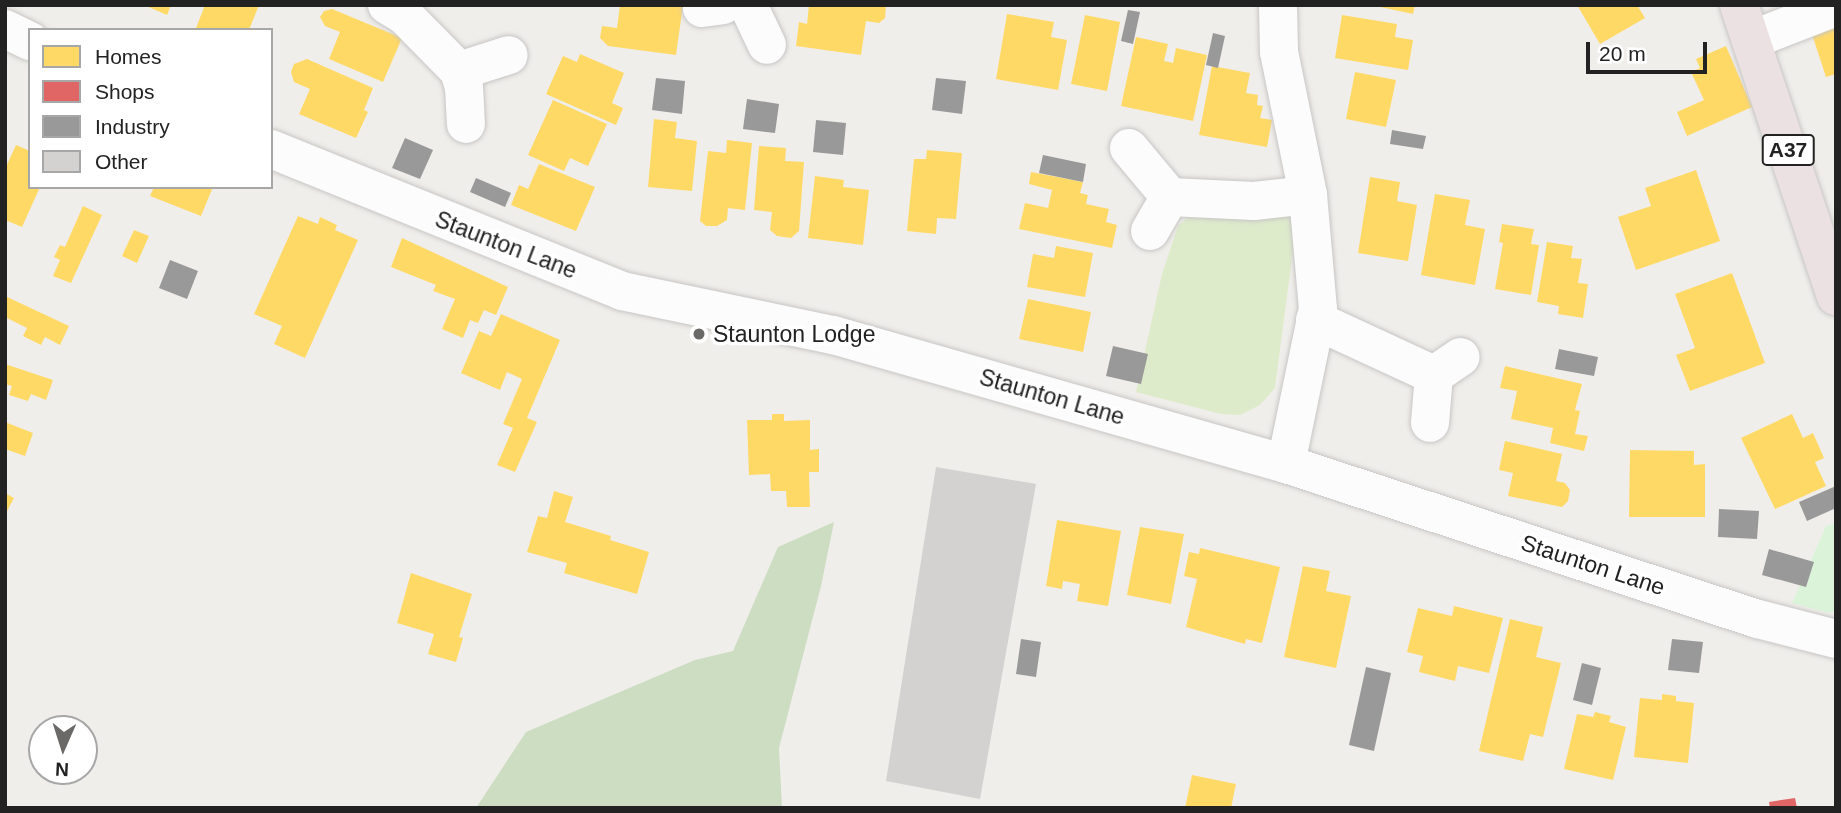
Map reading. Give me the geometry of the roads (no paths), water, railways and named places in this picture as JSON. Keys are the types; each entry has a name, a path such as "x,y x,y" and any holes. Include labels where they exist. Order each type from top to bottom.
{"highway":[{"name":"A37","path":"1745,22 1836,296"}],"street":[{"path":"387,5 405,16 459,71 466,124"},
{"path":"748,5 766,45"},
{"path":"1278,5 1279,52 1308,195 1318,309 1286,464"},
{"path":"1745,22 1836,7"},
{"path":"5,29 28,40"},
{"path":"459,71 509,55"},
{"path":"1129,148 1170,197 1254,201 1308,195"},
{"name":"Staunton Lane","path":"273,150 622,291 833,335 1286,464 1758,619 1836,639"},
{"path":"1150,231 1170,197"},
{"path":"1315,320 1448,366 1430,423"}],"place":[{"name":"Staunton Lodge","path":"699,334"}]}
